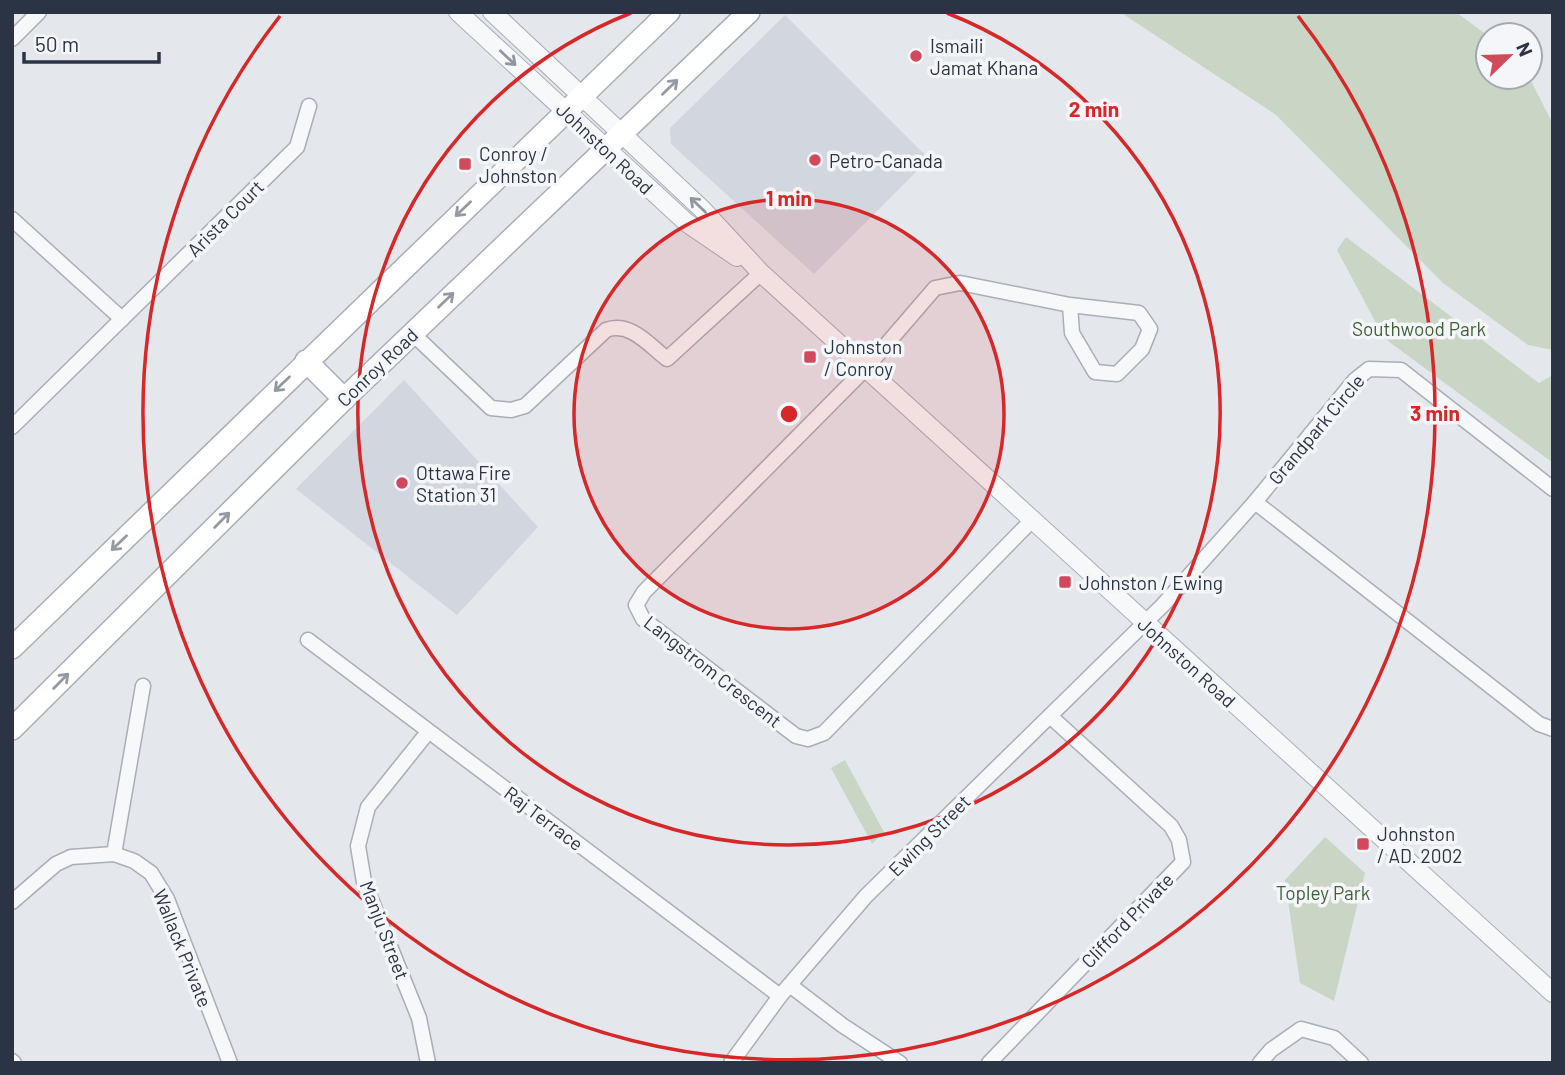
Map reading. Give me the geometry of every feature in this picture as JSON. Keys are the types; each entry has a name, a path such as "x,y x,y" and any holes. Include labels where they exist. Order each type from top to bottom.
{"main road":[{"path":"12,648 669,12"},
{"name":"Conroy Road","path":"12,729 344,399 749,12"},
{"path":"306,362 344,399"}],"street":[{"path":"12,39 39,12"},
{"name":"Johnston Road","path":"458,12 572,103 612,141 687,223 761,273 867,367 1553,993"},
{"name":"Johnston Road","path":"492,12 572,103"},
{"name":"Arista Court","path":"12,427 297,147 309,106"},
{"path":"12,219 122,319"},
{"path":"412,333 491,408 511,410 526,406 606,330 618,326 631,330 667,359 761,273"},
{"path":"867,367 936,288 960,283 1070,305 1139,313 1150,329 1142,349 1116,373 1095,372 1072,333 1070,305"},
{"name":"Langstrom Crescent","path":"867,367 644,592 636,605 643,619 796,736 808,739 824,733 1032,519"},
{"name":"Grandpark Circle","path":"1145,623 1255,502 1354,380 1368,369 1401,370 1553,489"},
{"name":"Grandpark Circle","path":"1255,502 1539,724 1553,729"},
{"name":"Ewing Street","path":"731,1063 786,991 866,896 1145,623"},
{"name":"Raj Terrace","path":"308,640 428,732 786,991 900,1063"},
{"path":"114,854 143,686"},
{"name":"Clifford Private","path":"989,1063 1183,862 1179,840 1171,826 1050,716"},
{"name":"Manju Street","path":"428,732 368,807 358,846 364,882 419,1018 428,1063"},
{"name":"Wallack Private","path":"12,902 56,864 71,857 114,854 134,861 151,873 167,899 230,1063"},
{"path":"1260,1063 1271,1050 1301,1029 1334,1038 1361,1063"}],"shaded area":[{"path":"785,15 929,159 814,274 671,144 670,128"},
{"path":"404,380 538,527 457,615 296,489"}],"green space":[{"path":"1120,12 1456,12 1474,26 1474,91 1536,91 1553,124 1553,350 1528,345 1443,283 1276,115"},
{"name":"Southwood Park","path":"1346,237 1539,383 1553,375 1553,463 1384,338 1337,250"},
{"path":"845,760 884,832 872,844 831,768"},
{"name":"Topley Park","path":"1325,837 1365,873 1334,1001 1300,983 1285,880"}],"place":[{"name":"Ismaili Jamat Khana","path":"916,56"},
{"name":"Petro-Canada","path":"815,160"},
{"name":"Conroy / Johnston","path":"465,164"},
{"name":"Johnston / Conroy","path":"810,357"},
{"name":"Ottawa Fire Station 31","path":"402,483"},
{"name":"Johnston / Ewing","path":"1065,582"},
{"name":"Johnston / AD. 2002","path":"1363,844"}]}
